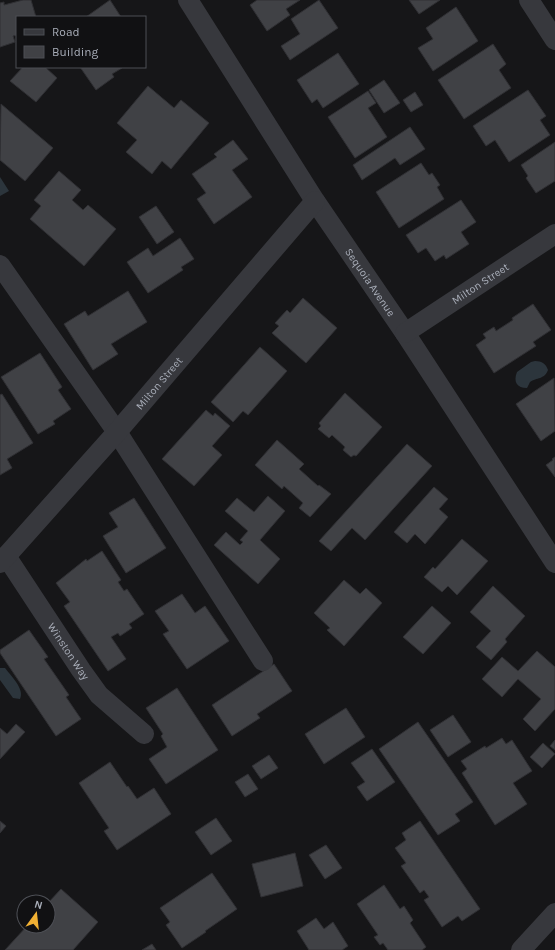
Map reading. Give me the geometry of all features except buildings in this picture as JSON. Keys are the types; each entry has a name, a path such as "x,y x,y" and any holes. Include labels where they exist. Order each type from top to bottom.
{"street":[{"name":"Sequoia Avenue","path":"188,0 315,201 405,333 555,563"},
{"path":"529,0 555,40"},
{"name":"Milton Street","path":"3,560 117,432 315,201"},
{"name":"Milton Street","path":"405,333 555,234"},
{"path":"0,265 117,432 263,661"},
{"name":"Winston Way","path":"3,560 99,695 144,734"},
{"path":"521,950 555,913"}],"shaded area":[{"path":"0,177 9,191 0,196"},
{"path":"531,362 542,362 546,366 548,370 546,373 542,377 530,382 527,388 518,386 515,379 517,372"},
{"path":"0,668 5,668 17,683 21,691 20,699 13,698 0,680"}]}
